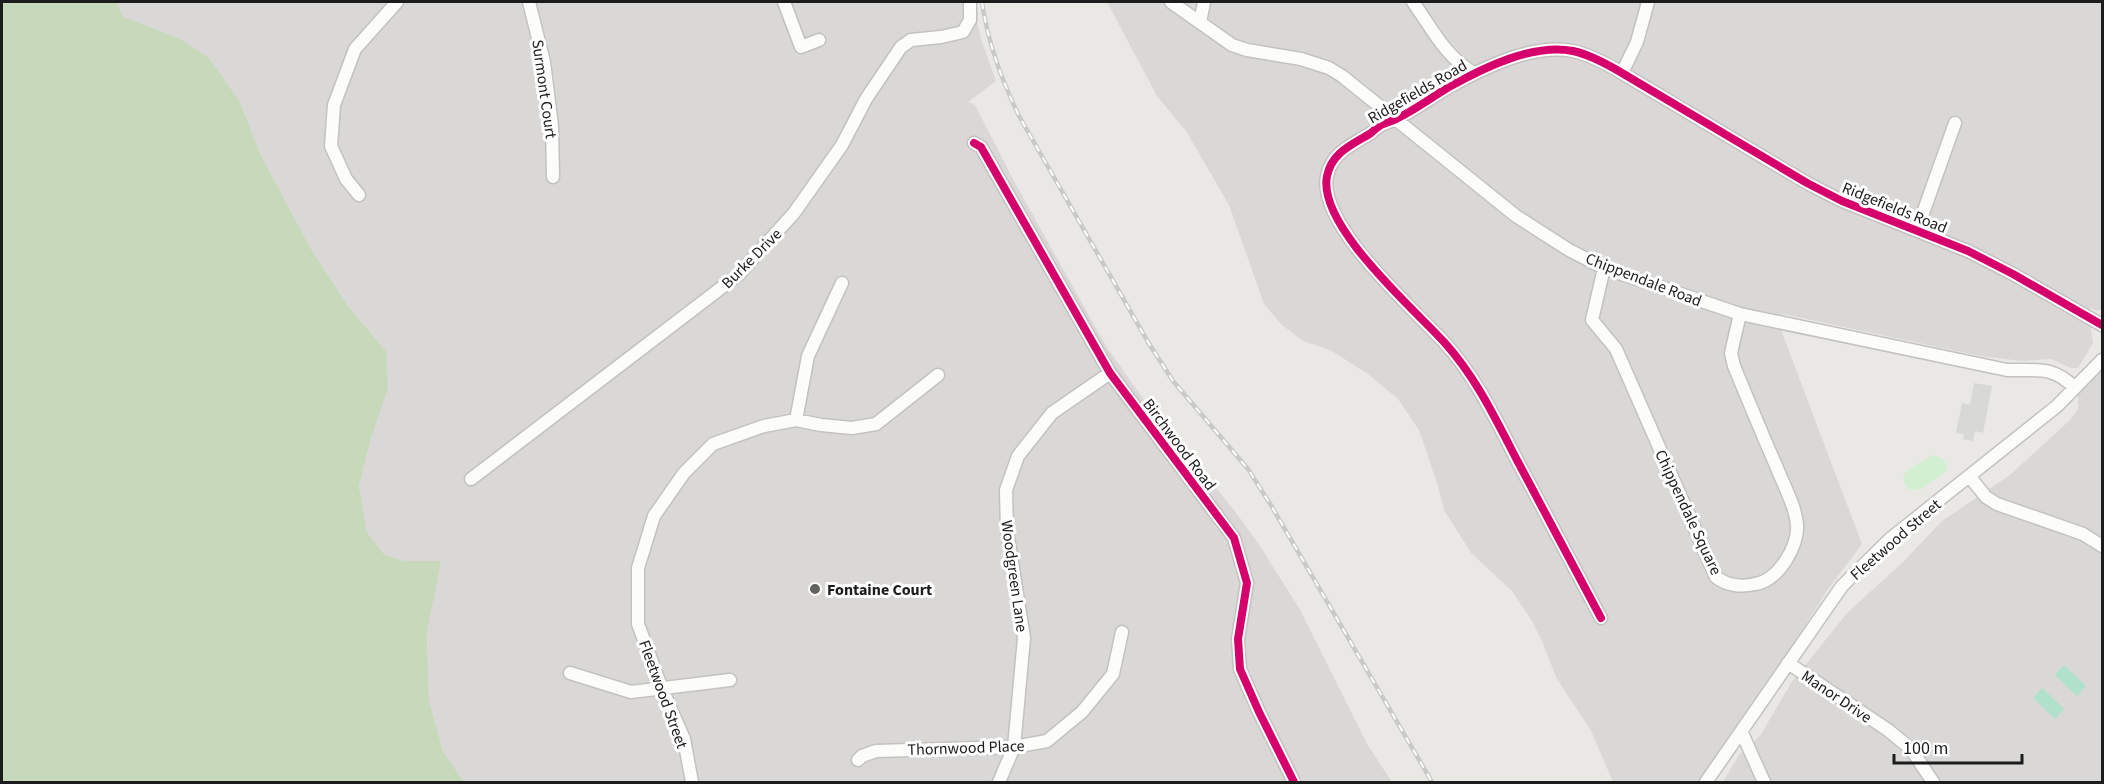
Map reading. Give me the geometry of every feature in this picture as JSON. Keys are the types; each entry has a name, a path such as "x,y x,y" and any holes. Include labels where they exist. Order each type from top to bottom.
{"street":[{"path":"359,195 346,179 331,146 334,105 355,49 397,2"},
{"name":"Surmont Court","path":"529,2 544,62 552,126 553,177"},
{"path":"784,2 801,46 819,40"},
{"name":"Burke Drive","path":"471,479 738,275 794,213 842,145 866,99 901,47 911,40 963,32 970,20 970,2"},
{"name":"Chippendale Road","path":"1171,2 1232,45 1247,50 1300,59 1329,68 1350,81 1516,216 1569,250 1604,268 1740,314 2007,370 2060,374 2075,388"},
{"path":"1200,22 1204,2"},
{"path":"1413,2 1452,58 1474,74"},
{"path":"1622,73 1637,42 1648,2"},
{"name":"Ridgefields Road","path":"1601,618 1466,368 1363,255 1336,219 1330,204 1327,177 1332,164 1339,153 1381,125 1397,119 1474,74 1535,51 1573,51 1596,59 1622,73 1807,183 1842,201 1968,251 2013,273 2103,325"},
{"path":"1917,230 1955,123"},
{"name":"Birchwood Road","path":"974,143 981,147 1110,373 1234,538 1247,583 1238,639 1240,669 1258,712 1294,783"},
{"name":"Chippendale Square","path":"1604,268 1592,320 1616,349 1716,577 1724,584 1749,585 1760,584 1770,578 1782,565 1790,552 1798,527 1791,502 1734,366 1731,352 1740,314"},
{"path":"796,420 808,356 842,283"},
{"name":"Fleetwood Street","path":"1706,783 1842,586 1868,559 2056,406 2103,360"},
{"name":"Woodgreen Lane","path":"999,783 1014,747 1024,638 1006,531 1006,490 1018,456 1052,413 1110,373"},
{"name":"Fleetwood Street","path":"692,783 684,739 662,689 639,624 638,568 654,516 684,472 713,444 764,426 796,420 852,428 876,424 938,375"},
{"path":"1969,476 1986,497 1997,504 2083,534 2103,546"},
{"name":"Thornwood Place","path":"858,760 876,751 1014,747 1047,741 1082,712 1113,674 1122,632"},
{"name":"Manor Drive","path":"1788,663 1888,730 1911,749 1933,783"},
{"path":"570,673 631,692 730,680"},
{"path":"1742,733 1764,783"}],"shaded area":[{"path":"117,2 974,2 980,36 996,81 968,102 975,105 1015,183 1106,346 1144,400 1234,510 1299,608 1367,744 1392,782 464,782 443,751 429,700 427,632 440,561 404,561 384,554 367,532 359,486 371,438 386,351 348,306 310,247 261,155 240,102 179,38 122,17"},
{"path":"1107,2 2102,2 2102,309 2097,311 2091,308 2086,319 2091,328 2093,343 2078,368 2071,368 2051,359 2021,361 1980,356 1783,314 1781,330 1862,544 1826,592 1793,645 1699,782 1613,782 1591,731 1556,677 1532,621 1512,591 1471,553 1444,510 1419,430 1398,399 1368,374 1330,350 1303,341 1282,325 1264,304 1229,205 1186,131 1157,96"},
{"path":"2102,368 2102,782 1723,782 1739,755 1760,736 1791,683 1847,613 1902,563 1942,521 2010,475 2070,420 2078,409 2078,393"},
{"path":"1974,383 1992,386 1983,433 1975,431 1973,441 1963,439 1964,434 1956,433 1962,403 1970,405"}],"green space":[{"path":"2,2 117,2 123,17 179,38 209,58 240,102 261,155 310,247 348,306 386,351 388,388 371,438 359,486 367,532 384,554 404,561 441,561 427,632 429,700 443,751 464,782 2,782"},
{"path":"1933,455 1944,460 1947,471 1920,490 1907,489 1903,480 1906,471"},
{"path":"2064,665 2086,686 2077,696 2055,675"},
{"path":"2042,688 2064,709 2055,719 2033,698"}],"railway":[{"path":"982,2 996,60 1019,116 1148,342 1173,381 1248,469 1432,782"}],"cycle path":[{"path":"1601,618 1476,384 1444,342 1370,265 1337,218 1328,196 1327,176 1333,161 1344,150 1381,125 1493,65 1542,51 1558,49 1573,51 1599,60 1807,183 1842,201 1968,251 2102,325"},
{"path":"974,143 981,147 1110,373 1234,538 1247,583 1238,639 1240,669 1294,782"}],"place":[{"name":"Fontaine Court","path":"815,589"}]}
